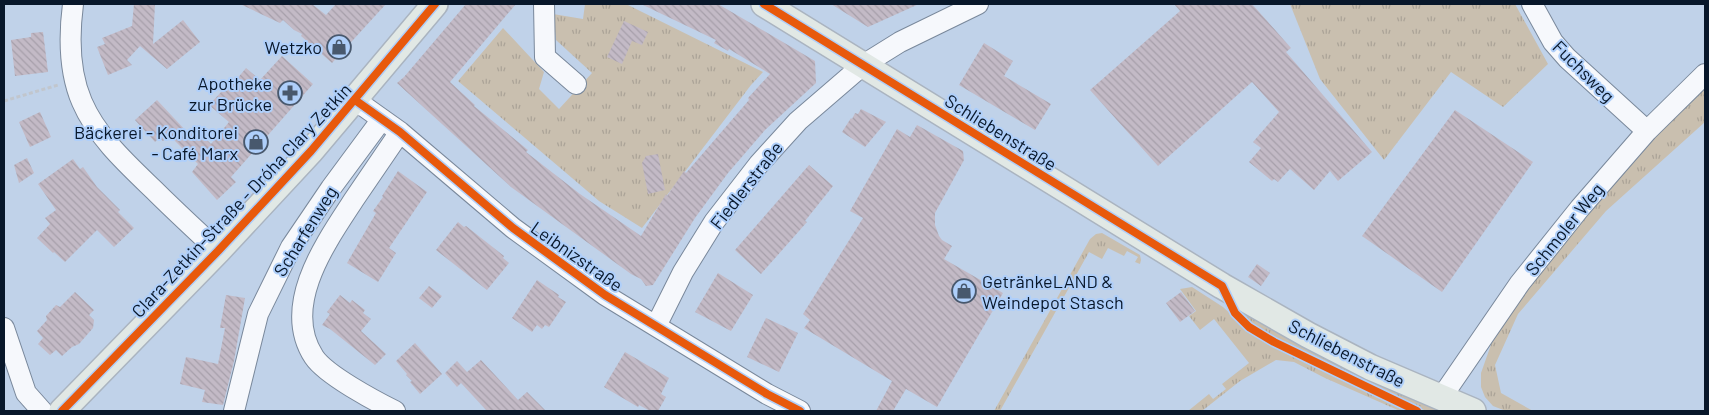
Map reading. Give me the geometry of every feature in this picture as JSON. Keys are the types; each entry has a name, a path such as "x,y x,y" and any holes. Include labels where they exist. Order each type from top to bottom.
{"main road":[{"name":"Clara-Zetkin-Straße - Dróha Clary Zetkin","path":"62,411 218,251 311,151 435,4"},
{"name":"Schliebenstraße","path":"764,4 1230,291 1370,367 1473,411"}],"street":[{"path":"73,4 70,29 75,80 82,102 101,135 138,175 218,251"},
{"path":"544,4 545,57 576,84"},
{"name":"Fiedlerstraße","path":"656,326 683,272 714,222 759,164 798,121 863,65 900,42 978,4"},
{"name":"Fuchsweg","path":"1532,4 1553,42 1567,58 1647,131"},
{"name":"Schmoler Weg","path":"1440,398 1520,283 1580,208 1647,131 1705,74"},
{"name":"Leibnizstraße","path":"355,100 400,132 513,228 606,295 768,394 800,411"},
{"name":"Scharfenweg","path":"234,411 258,314 291,247 331,188 382,120"},
{"path":"395,411 335,376 315,358 304,338 302,314 307,286 323,246 400,132"},
{"path":"4,328 26,393 42,411"}],"path":[{"path":"4,101 75,80"}],"green space":[{"path":"585,4 626,4 763,72 751,85 642,228 599,201 458,81 503,28 544,72 539,89 559,109 592,73 556,40 553,14 583,19"},
{"path":"1290,4 1515,4 1548,64 1503,107 1451,72 1384,160 1320,79"},
{"path":"1705,88 1705,122 1606,211 1518,314 1495,365 1501,393 1533,411 1506,411 1493,406 1485,397 1481,387 1481,373 1493,339 1530,286 1621,175 1655,137"},
{"path":"1102,233 1140,255 1140,264 1135,262 1138,257 1127,251 1124,256 1108,248 1102,259 1089,252 1000,411 994,411 1090,239 1096,234"},
{"path":"1192,287 1223,307 1247,329 1273,344 1412,411 1400,411 1325,378 1294,362 1276,360 1240,381 1202,411 1188,411 1209,394 1213,399 1226,389 1222,384 1249,363 1214,319 1200,330 1189,316 1196,311 1180,289"},
{"path":"1236,306 1443,411 1426,411 1277,340 1251,324"}],"building":[{"path":"134,4 155,4 153,44 183,20 200,42 167,69 140,46 127,60 132,65 108,75 97,47 105,44 102,38 132,26"},
{"path":"240,4 312,4 326,15 336,4 386,4 332,63 301,36 302,34 294,30 283,20 280,23"},
{"path":"466,4 516,4 450,82 474,106 528,150 526,152 580,194 641,236 666,194 667,196 684,171 686,173 770,74 729,49 728,51 714,43 716,40 641,4 718,4 815,61 816,83 765,130 728,173 695,218 653,285 646,286 641,279 631,274 511,187 397,83"},
{"path":"831,4 919,4 868,27"},
{"path":"1174,4 1252,4 1291,48 1286,52 1372,152 1338,181 1330,171 1314,190 1290,169 1278,182 1274,179 1272,181 1249,162 1261,148 1253,142 1279,112 1252,82 1158,166 1090,90 1180,11"},
{"path":"624,21 648,32 642,45 632,41 622,64 607,57"},
{"path":"43,32 48,72 15,76 11,40 31,37 31,33"},
{"path":"984,43 1013,61 1004,76 1051,104 1035,130 959,85"},
{"path":"282,56 313,84 231,177 236,182 217,200 192,172 198,164 169,135 163,141 159,138 155,142 135,120 157,100 188,133 194,127 211,144 229,122 209,105 222,91 227,91 246,68 260,80"},
{"path":"861,109 886,122 865,147 842,132 855,113 858,114"},
{"path":"1455,110 1533,162 1442,292 1362,236"},
{"path":"40,112 51,137 30,147 19,122"},
{"path":"917,125 963,151 964,160 935,213 935,225 939,236 952,246 944,259 1003,293 937,407 906,389 893,411 876,411 892,381 804,328 810,320 803,314 863,218 850,211 897,129 910,137"},
{"path":"658,154 665,190 648,194 642,163 646,156"},
{"path":"27,158 34,173 19,183 14,165"},
{"path":"73,159 80,169 83,167 97,187 120,210 118,212 134,228 114,247 97,230 65,262 37,238 50,224 45,218 56,210 38,184"},
{"path":"809,165 833,186 805,221 807,222 761,274 735,250"},
{"path":"398,171 427,192 389,248 396,253 378,282 347,263 376,213 373,211"},
{"path":"458,222 464,227 466,226 504,256 503,258 509,263 487,290 436,250"},
{"path":"1257,264 1270,273 1261,286 1248,277"},
{"path":"718,273 753,295 731,331 695,312"},
{"path":"537,280 566,302 549,327 545,325 542,329 537,325 532,332 512,318"},
{"path":"429,286 442,296 432,308 419,298"},
{"path":"75,292 94,310 89,315 94,320 93,328 79,344 72,347 62,356 56,350 50,355 38,344 43,338 37,331 47,320 46,316 56,305 60,307"},
{"path":"1181,292 1195,311 1180,322 1166,303"},
{"path":"226,295 245,298 234,361 223,405 202,402 205,390 180,384 186,357 218,364 225,328 220,328"},
{"path":"340,295 350,303 352,300 365,310 363,313 371,319 361,331 386,354 375,365 330,329 322,325 330,314 327,312"},
{"path":"766,318 798,333 779,372 747,357"},
{"path":"415,343 442,374 420,394 396,361"},
{"path":"625,352 669,378 661,394 666,397 658,411 650,411 639,405 638,407 604,387"},
{"path":"481,360 518,400 527,392 546,411 487,411 461,383 457,387 445,373 457,361 467,372"}],"cycle path":[{"path":"62,411 218,251 311,151 435,4"},
{"path":"764,4 1222,286 1235,313 1249,327 1274,342 1417,411"},
{"path":"355,100 400,132 513,228 605,295 767,394 800,411"}],"place":[{"name":"Wetzko","path":"339,47"},
{"name":"Apotheke zur Brücke","path":"290,93"},
{"name":"Bäckerei - Konditorei - Café Marx","path":"256,142"},
{"name":"GetränkeLAND & Weindepot Stasch","path":"964,291"}]}
